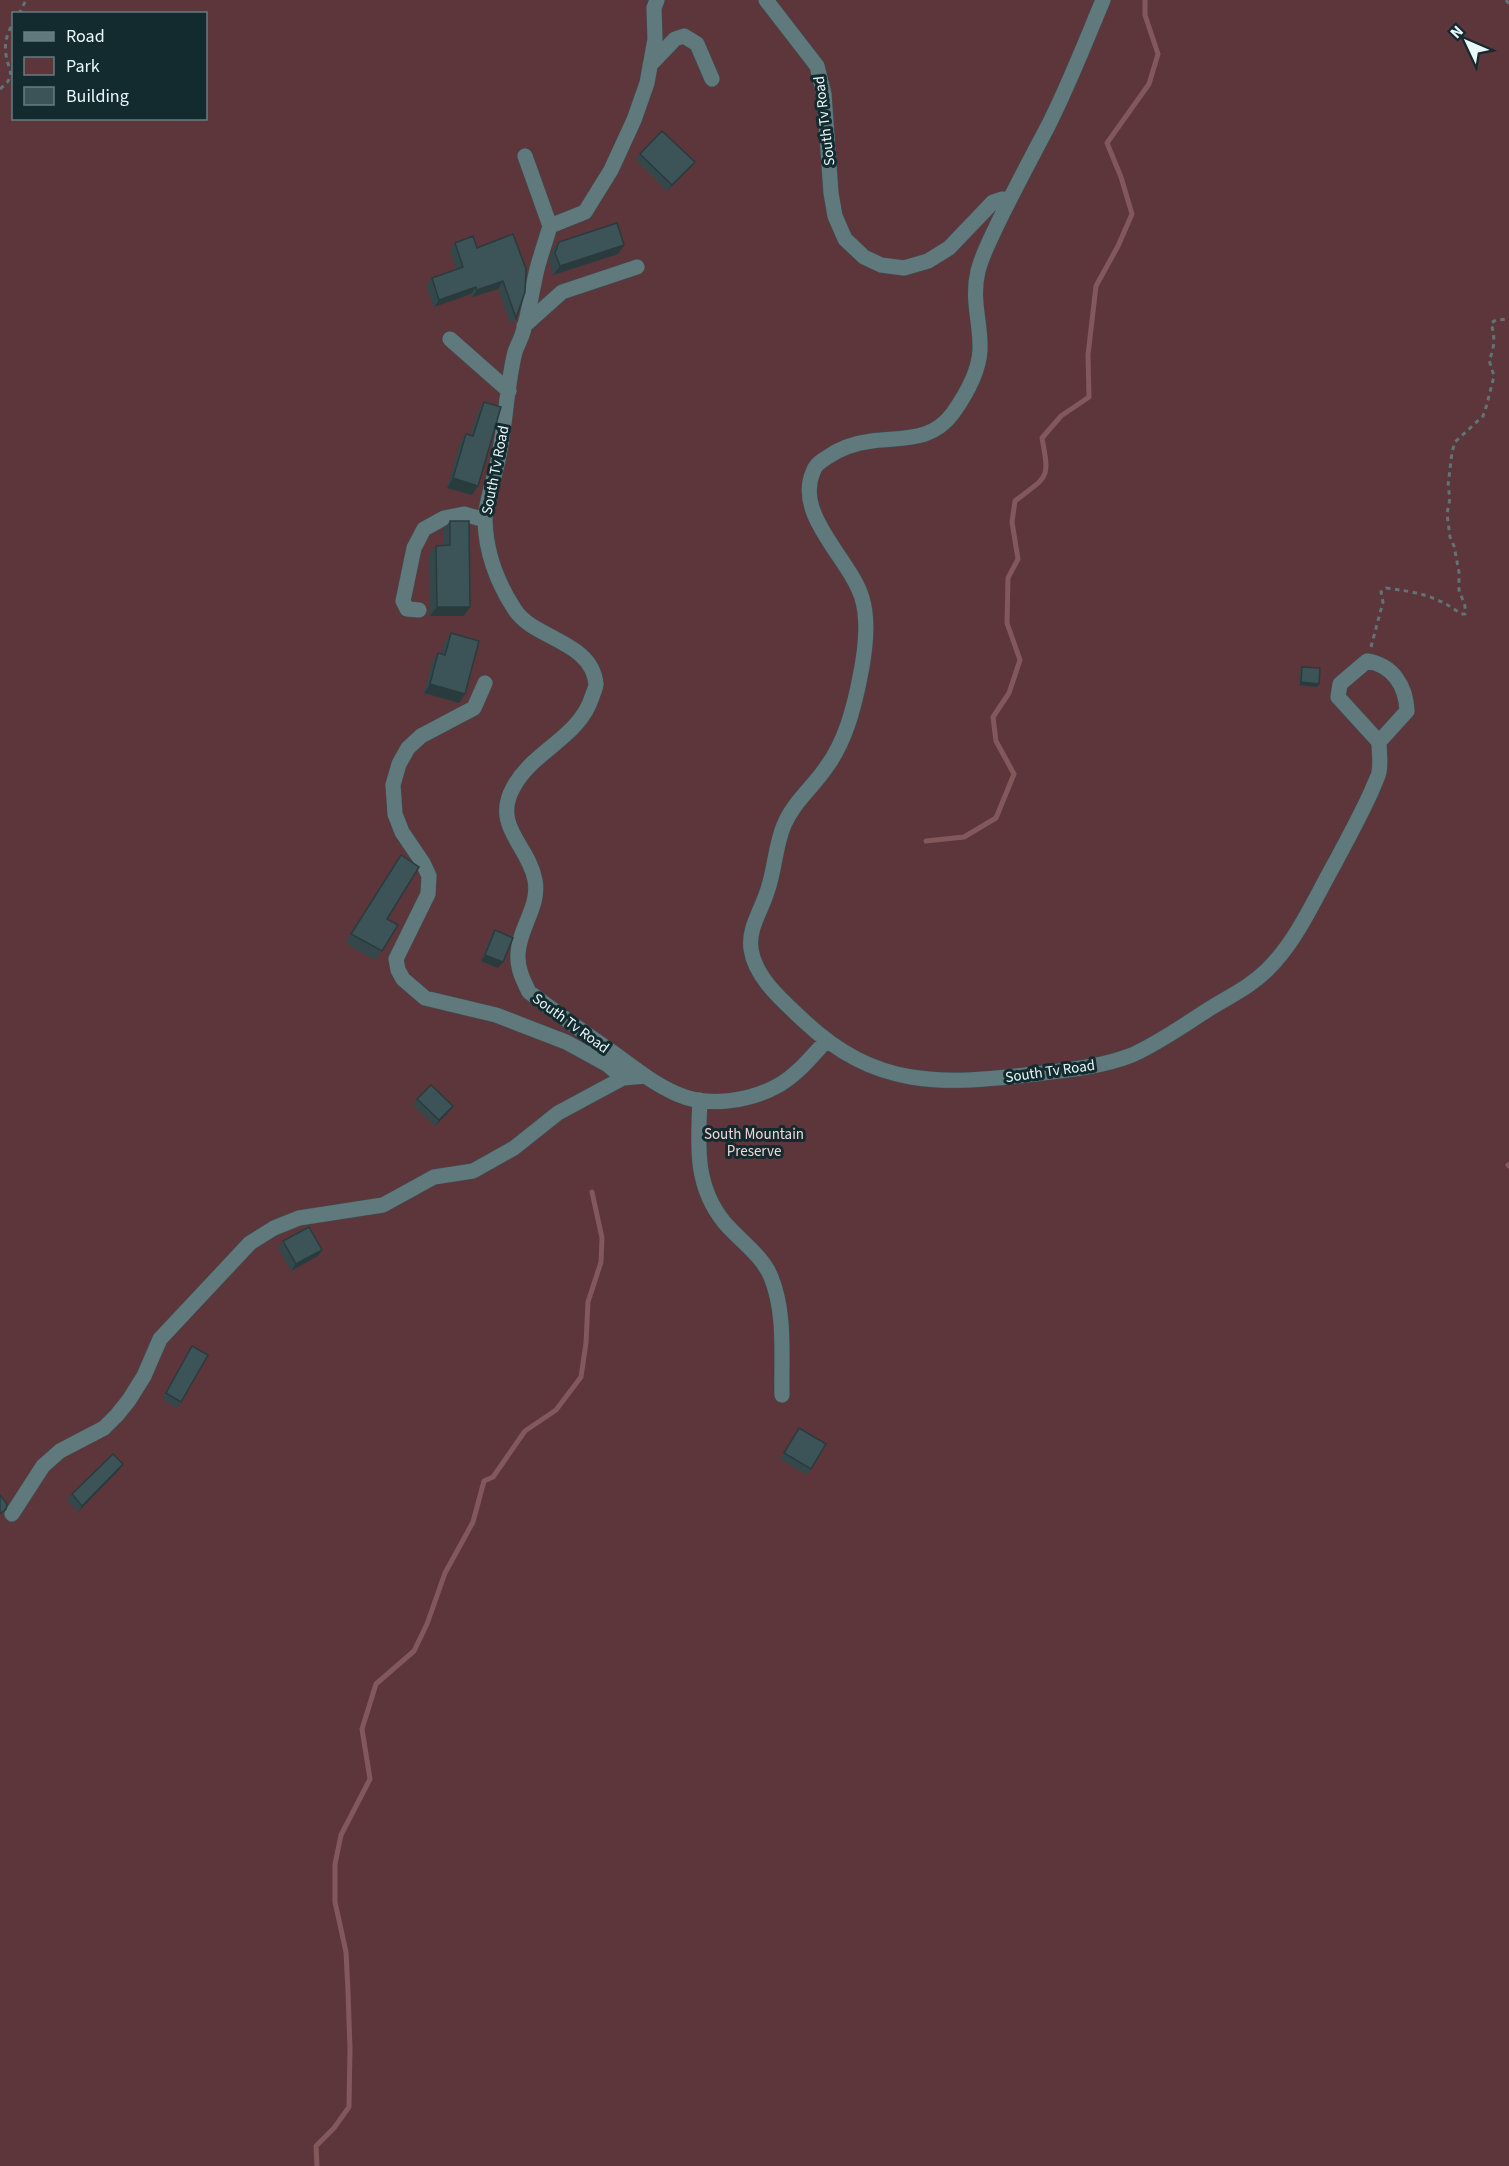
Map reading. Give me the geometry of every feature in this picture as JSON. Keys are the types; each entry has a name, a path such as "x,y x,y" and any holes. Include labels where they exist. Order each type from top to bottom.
{"street":[{"path":"525,156 550,226 585,212 611,170 634,120 647,83 655,39 654,8 657,0"},
{"name":"South Tv Road","path":"766,0 818,66 824,93 831,193 835,216 846,239 864,256 881,265 904,268 928,261 949,248 993,202 1002,199 1009,200"},
{"name":"South Tv Road","path":"1102,0 1053,115 1009,200 979,265 975,287 975,308 980,354 972,377 949,419 940,428 923,435 846,446 816,466 811,477 811,500 819,526 856,582 862,597 865,612 861,674 848,724 838,747 827,767 796,804 784,825 768,890 752,928 750,943 754,961 764,979 787,1005 826,1041 869,1065 902,1075 938,1081 975,1081 1109,1063 1136,1053 1166,1037 1250,984 1280,955 1297,931 1361,815 1379,773 1379,742"},
{"path":"650,65 675,39 684,36 697,44 712,79"},
{"name":"South Tv Road","path":"550,226 537,267 524,326 515,351 500,452 485,520 491,561 505,594 517,614 535,628 576,651 589,664 596,685 588,709 576,726 527,770 513,787 507,802 511,833 531,867 535,880 536,896 518,954 520,976 529,992 645,1076 678,1095 700,1100 722,1102 749,1097 779,1085 801,1068 826,1041"},
{"path":"524,326 562,292 637,267"},
{"path":"450,339 509,391"},
{"path":"419,610 407,609 402,601 414,548 424,530 444,518 464,514 485,520"},
{"path":"1367,662 1376,663 1387,669 1400,682 1407,696 1407,711 1379,742 1338,697 1340,684 1367,662"},
{"path":"485,683 474,708 421,736 408,748 399,764 393,786 395,814 402,832 429,876 428,894 396,959 398,970 403,979 425,998 496,1015 566,1042 608,1065 623,1078"},
{"path":"12,1514 43,1466 60,1451 104,1428 117,1415 144,1376 160,1339 249,1243 274,1228 299,1218 383,1204 434,1178 474,1171 514,1148 558,1113 623,1078 645,1076"},
{"path":"700,1100 697,1147 703,1185 724,1222 753,1251 771,1275 780,1305 782,1395"}],"path":[{"path":"1506,0 1509,4"},
{"path":"0,89 7,84 10,78 11,67 6,58 5,45 12,27"},
{"path":"1367,662 1383,602 1381,592 1386,588 1413,591 1465,614 1447,514 1452,452 1455,442 1483,416 1487,404 1494,376 1489,360 1494,350 1494,333 1491,323 1496,320 1509,319"}],"green space":[{"name":"South Mountain Preserve","path":"0,0 1509,0 1509,2166 0,2166"}],"building":[{"path":"662,131 695,162 672,185 640,154"},
{"path":"617,223 624,245 560,266 555,253 559,242"},
{"path":"513,234 526,269 525,292 516,318 503,281 477,290 476,287 439,300 432,278 463,267 455,243 473,236 477,248"},
{"path":"484,402 501,407 478,486 453,478 466,434 473,436"},
{"path":"450,521 469,521 470,607 437,607 436,546 450,545"},
{"path":"451,633 479,641 465,694 430,684 438,653 445,655"},
{"path":"1302,667 1320,668 1319,684 1301,682"},
{"path":"401,855 419,867 387,919 398,925 382,951 351,934"},
{"path":"495,930 513,938 503,962 485,955"},
{"path":"431,1085 453,1106 439,1120 417,1099"},
{"path":"309,1227 322,1250 296,1264 283,1241"},
{"path":"192,1346 208,1355 181,1402 166,1393"},
{"path":"799,1428 826,1444 811,1469 784,1453"},
{"path":"113,1454 123,1464 82,1506 72,1494"},
{"path":"0,1495 7,1504 6,1509 0,1514"}],"waterway":[{"path":"926,841 964,837 996,818 1014,774 996,741 993,717 1009,693 1020,660 1007,623 1008,578 1018,559 1012,522 1015,501 1044,476 1046,462 1042,438 1061,416 1089,397 1088,355 1096,286 1132,214 1121,177 1107,143 1149,84 1158,54 1145,15 1145,0"},
{"path":"317,2166 316,2146 334,2128 349,2107 350,2049 346,1952 335,1902 335,1864 341,1835 370,1779 362,1729 376,1684 414,1651 427,1624 445,1573 473,1522 484,1481 493,1477 525,1431 556,1410 581,1377 586,1343 588,1302 601,1262 602,1238 592,1192"}]}
